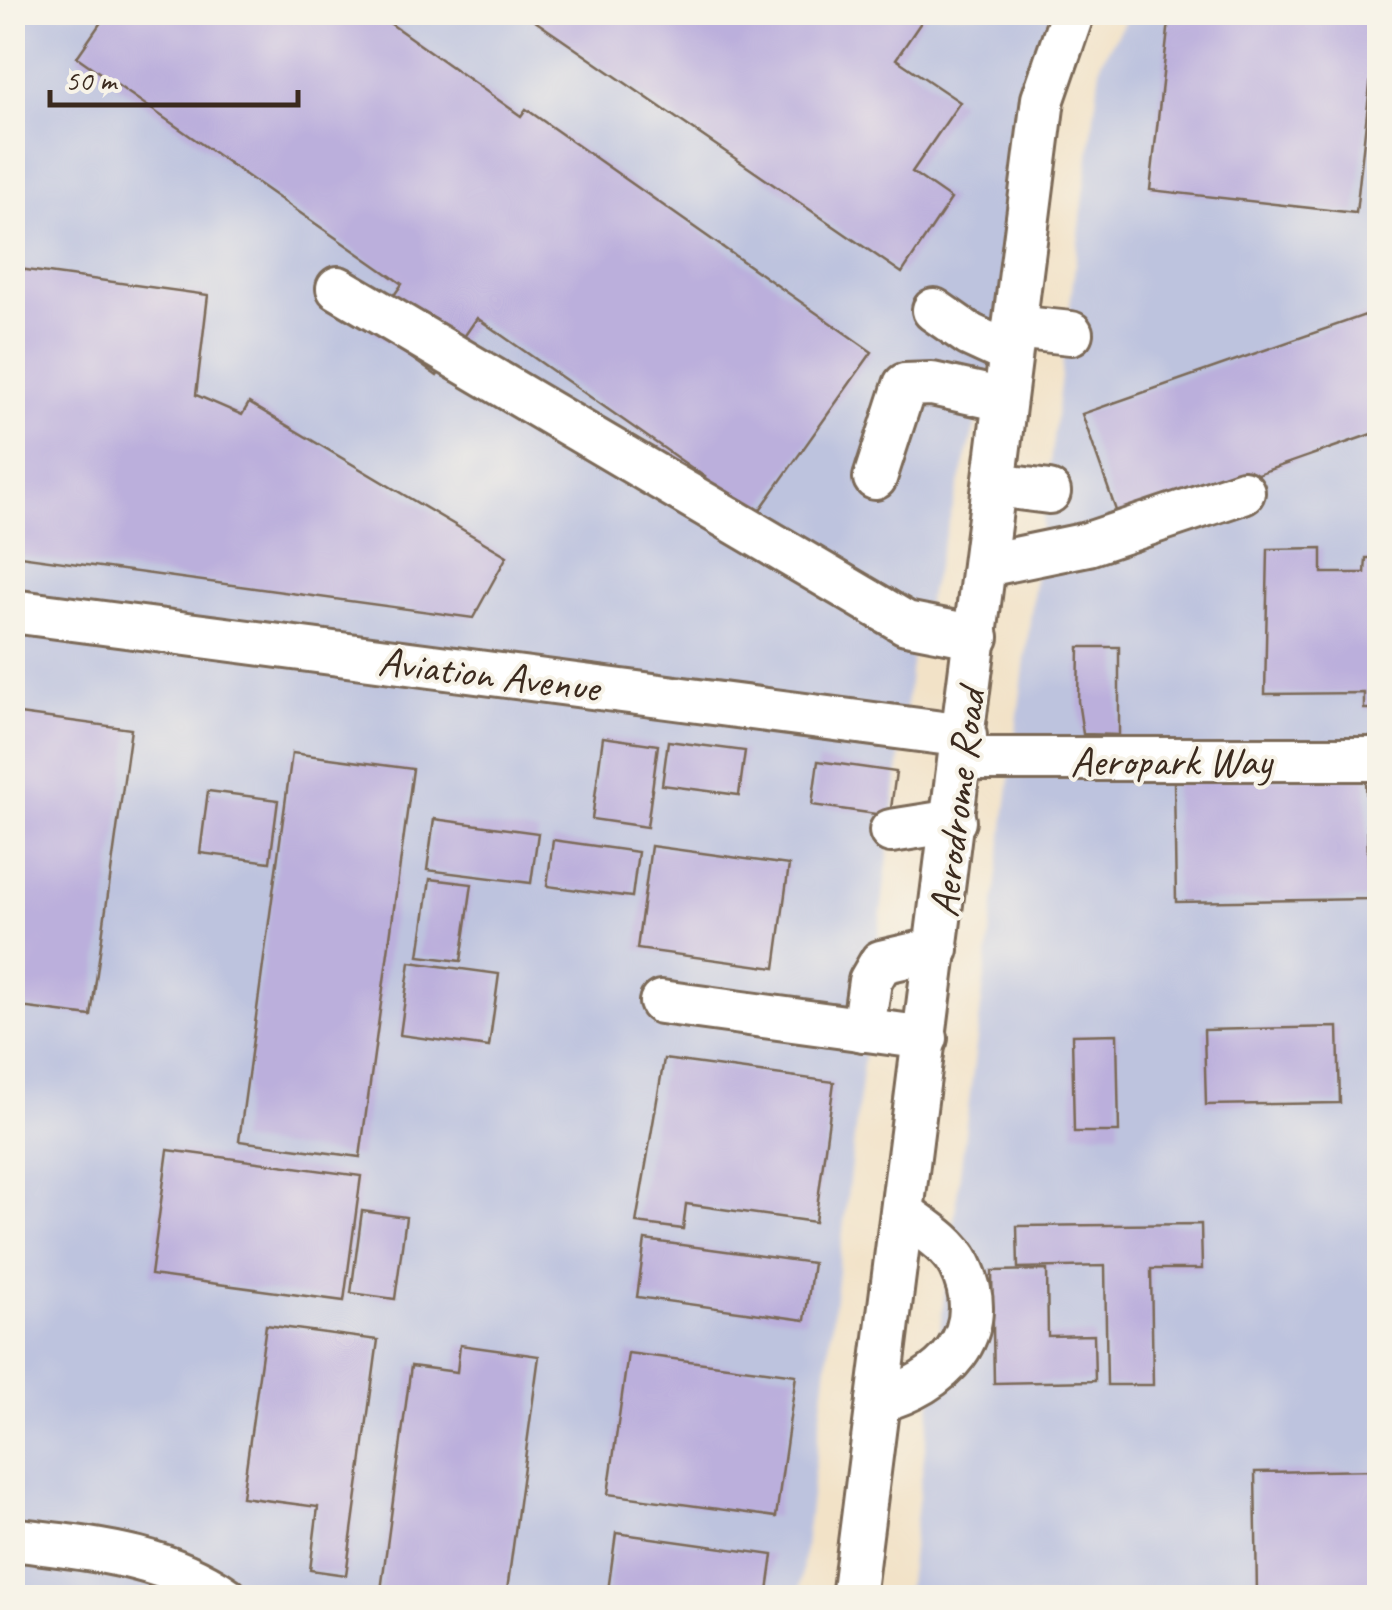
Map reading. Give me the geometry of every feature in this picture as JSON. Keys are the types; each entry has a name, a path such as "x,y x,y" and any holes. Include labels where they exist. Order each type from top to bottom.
{"street":[{"name":"Aerodrome Road","path":"852,1598 938,949 1043,99 1073,12"},
{"path":"338,288 906,623 977,637"},
{"path":"934,310 970,335 1012,340 1071,333"},
{"path":"875,478 904,384 932,384 1004,400"},
{"path":"995,485 1049,492"},
{"path":"986,566 1088,544 1243,492"},
{"name":"Aviation Avenue","path":"12,612 963,748"},
{"name":"Aeropark Way","path":"963,748 1380,759"},
{"path":"892,831 954,821"},
{"path":"862,1030 870,980 881,962 938,949"},
{"path":"662,1002 926,1038"},
{"path":"878,1401 904,1394 940,1373 963,1343 970,1316 959,1262 903,1212"},
{"path":"12,1539 142,1556 200,1580 226,1598"}],"shaded area":[{"path":"12,13 1073,13 1024,247 912,657 799,1597 13,1597"},
{"path":"1130,13 1379,13 1379,1597 906,1598 1101,61"}],"building":[{"path":"12,12 19,12 15,46 12,45"},
{"path":"108,12 374,12 521,116 526,109 872,352 737,542 685,506 705,477 477,318 437,376 370,329 402,284 77,57"},
{"path":"522,12 928,12 896,59 960,102 912,172 951,199 902,273"},
{"path":"1170,12 1378,12 1356,213 1150,190"},
{"path":"12,268 208,295 196,395 242,415 249,403 507,556 473,618 12,555"},
{"path":"1365,315 1380,356 1380,431 1120,522 1082,414"},
{"path":"1322,548 1322,573 1365,573 1366,558 1380,558 1380,709 1364,709 1364,693 1265,694 1268,549"},
{"path":"1079,647 1119,647 1119,735 1083,734 1078,701"},
{"path":"12,713 131,729 91,1016 12,1006"},
{"path":"603,737 658,745 647,827 592,819"},
{"path":"668,741 745,751 739,795 662,785"},
{"path":"292,753 413,769 360,1157 239,1141"},
{"path":"818,761 896,772 890,816 812,805"},
{"path":"1366,777 1369,899 1176,902 1174,780"},
{"path":"208,791 278,800 270,862 200,853"},
{"path":"434,819 538,833 531,883 427,870"},
{"path":"553,840 638,852 632,897 547,886"},
{"path":"651,846 789,865 775,968 637,949"},
{"path":"430,879 472,884 461,961 419,956"},
{"path":"410,962 499,974 489,1047 400,1035"},
{"path":"1338,1027 1340,1103 1206,1105 1204,1030"},
{"path":"1117,1034 1119,1132 1074,1132 1072,1035"},
{"path":"664,1059 834,1082 815,1222 686,1204 683,1229 636,1223"},
{"path":"168,1150 361,1176 344,1301 151,1275"},
{"path":"362,1211 406,1217 395,1299 351,1293"},
{"path":"1201,1224 1202,1269 1151,1269 1153,1385 1107,1385 1105,1266 1018,1268 1017,1226"},
{"path":"645,1240 813,1263 805,1320 637,1297"},
{"path":"1047,1270 1048,1336 1094,1335 1095,1381 994,1383 992,1271"},
{"path":"266,1325 378,1340 346,1575 310,1570 318,1507 242,1497"},
{"path":"460,1345 539,1356 506,1598 380,1598 411,1366 457,1372"},
{"path":"628,1353 796,1375 776,1517 608,1494"},
{"path":"1380,1470 1380,1592 1257,1594 1255,1472"},
{"path":"616,1533 773,1555 767,1598 607,1598"}]}
